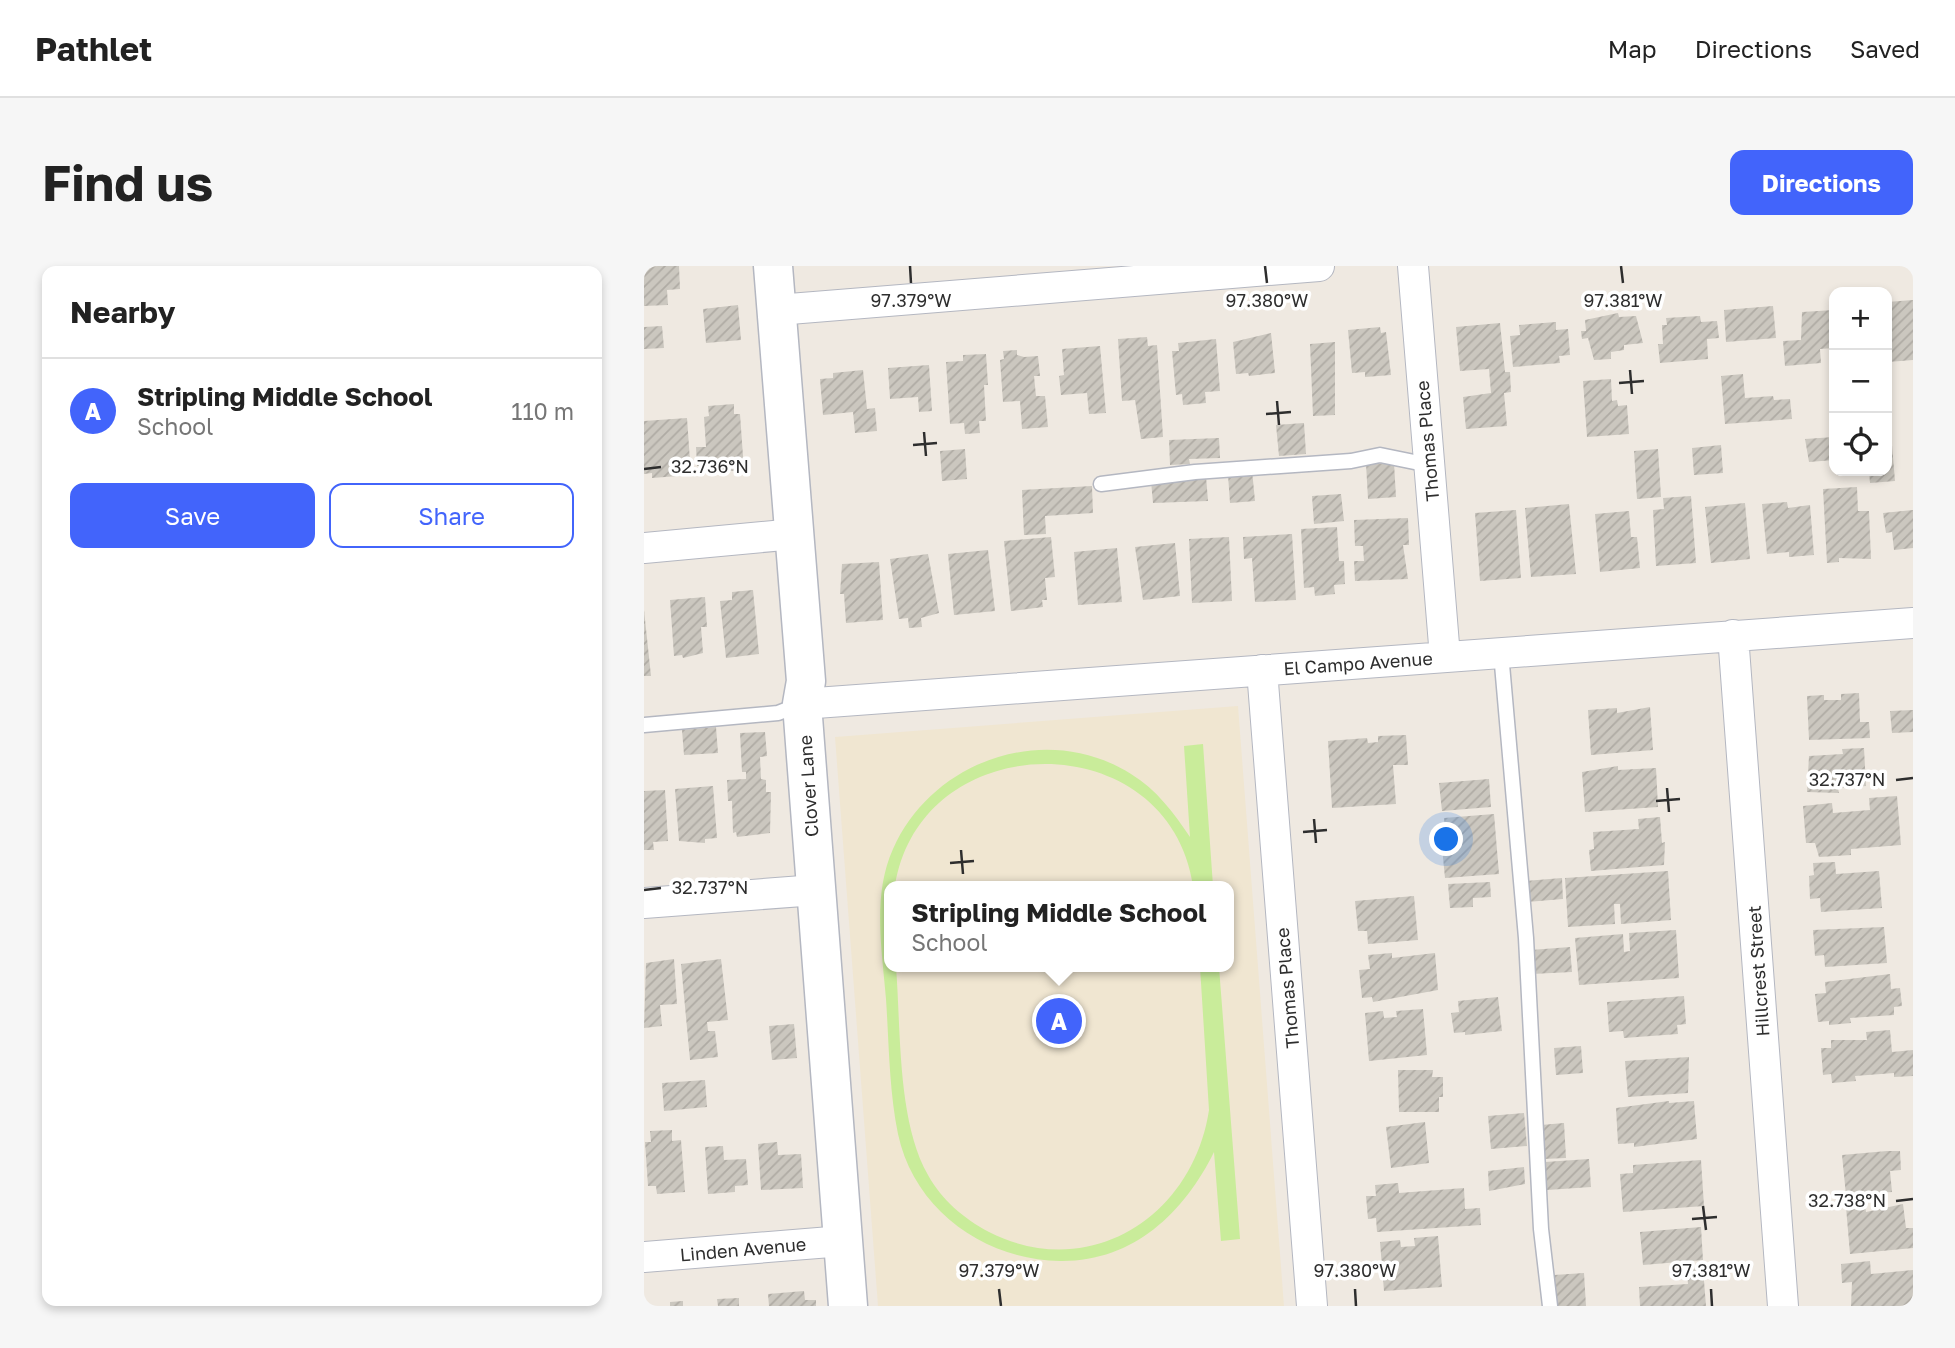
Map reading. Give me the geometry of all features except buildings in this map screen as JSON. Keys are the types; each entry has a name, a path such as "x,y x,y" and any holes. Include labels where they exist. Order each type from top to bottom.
{"street":[{"name":"Clover Lane","path":"773,266 806,681 802,704 848,1306"},
{"path":"777,310 1320,266"},
{"name":"Thomas Place","path":"1413,266 1445,657"},
{"path":"644,548 795,534"},
{"name":"El Campo Avenue","path":"802,704 1913,623"},
{"name":"Hillcrest Street","path":"1732,635 1783,1306"},
{"name":"Thomas Place","path":"1262,670 1312,1306"},
{"path":"644,903 816,890"},
{"name":"Linden Avenue","path":"644,1257 843,1241"}],"lane":[{"path":"1101,484 1195,472 1351,461 1380,456 1430,466"},
{"path":"1501,653 1526,938 1541,1229 1550,1306"},
{"path":"644,725 778,713 802,704"}],"shaded area":[{"path":"1238,706 1284,1306 878,1306 835,737"}],"green space":[{"path":"1203,744 1213,881 1191,881 1174,833 1140,794 1095,772 1045,764 994,772 949,795 914,833 897,881 884,881 884,972 896,972 902,1074 918,1153 933,1184 962,1215 989,1232 1027,1246 1064,1249 1099,1244 1131,1230 1159,1209 1182,1181 1199,1148 1209,1110 1200,972 1219,972 1240,1239 1221,1241 1214,1152 1188,1195 1153,1230 1133,1243 1111,1253 1060,1261 1005,1251 957,1226 937,1207 920,1186 906,1161 898,1134 891,1084 880,923 882,885 893,849 911,818 935,792 964,772 996,758 1029,751 1064,751 1098,758 1131,774 1164,802 1190,837 1184,746"}],"place":[{"name":"Stripling Middle School","path":"1059,1021"}]}
